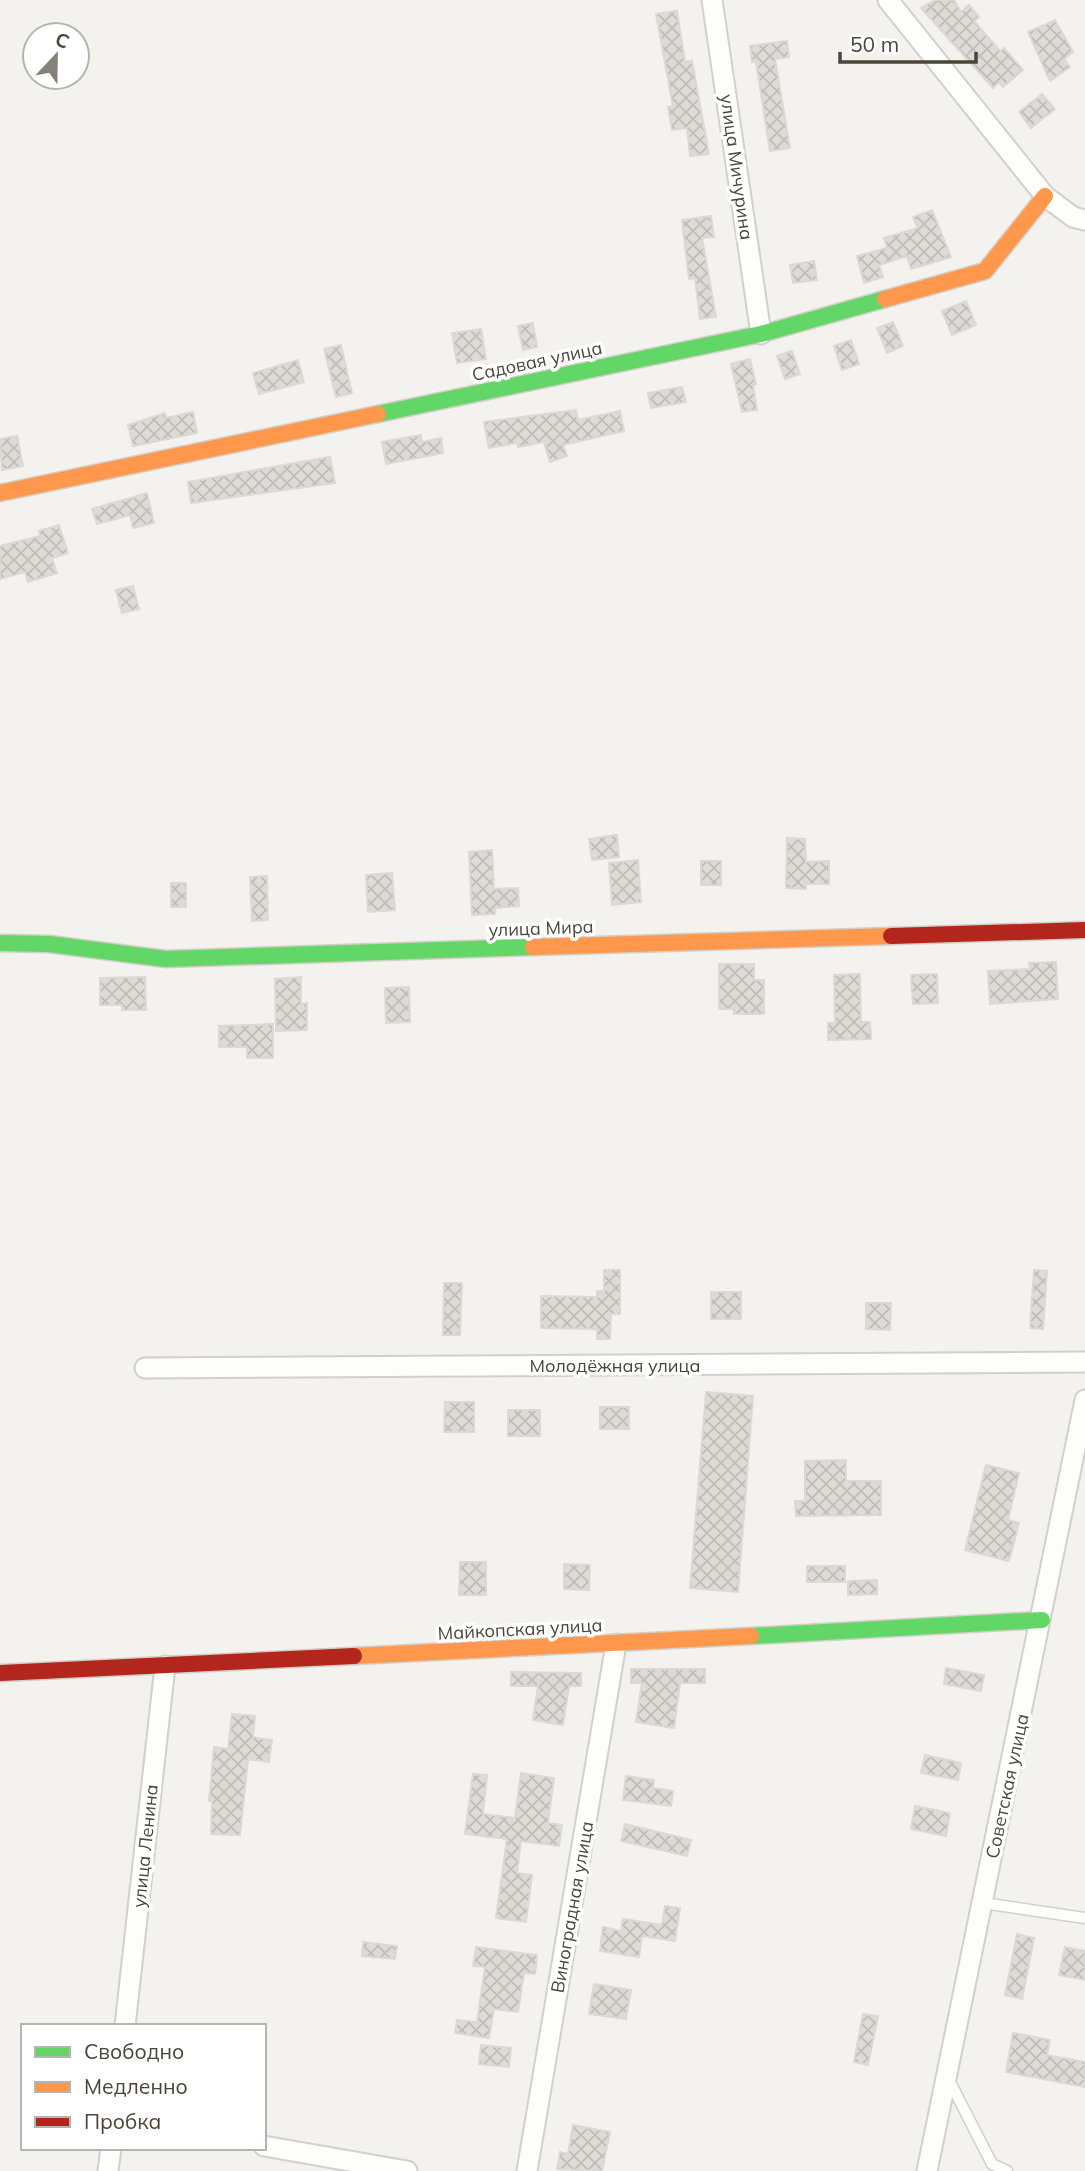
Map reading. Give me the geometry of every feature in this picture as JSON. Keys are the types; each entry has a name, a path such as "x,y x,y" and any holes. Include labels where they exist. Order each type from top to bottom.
{"street":[{"name":"улица Мичурина","path":"712,0 761,334"},
{"path":"888,0 1045,196 1073,217 1085,220"},
{"name":"Садовая улица","path":"0,493 761,334 985,271 1045,196"},
{"name":"улица Мира","path":"0,943 49,944 166,958 1085,930"},
{"name":"Молодёжная улица","path":"145,1368 1085,1362"},
{"name":"Советская улица","path":"927,2171 1085,1400"},
{"name":"Майкопская улица","path":"0,1673 616,1644 1042,1620"},
{"name":"Виноградная улица","path":"527,2171 616,1644"},
{"name":"улица Ленина","path":"125,2024 165,1666"},
{"path":"266,2146 407,2171"},
{"path":"108,2171 111,2150"}],"lane":[{"path":"983,1903 1085,1918"},
{"path":"947,2076 992,2164 1007,2171"}],"building":[{"path":"935,0 954,0 961,12 969,5 979,17 974,21 1000,51 1004,48 1023,70 1003,87 999,82 993,88 921,8"},
{"path":"677,11 685,62 692,61 709,154 690,156 687,128 672,130 668,107 673,106 656,14"},
{"path":"1055,20 1073,52 1064,59 1070,67 1050,81 1028,32"},
{"path":"787,41 789,57 775,59 790,148 770,151 756,62 752,62 750,46"},
{"path":"1042,94 1055,109 1031,128 1019,112"},
{"path":"932,210 951,257 911,269 907,256 879,265 883,277 864,283 857,256 887,248 884,238 918,228 913,217"},
{"path":"711,216 714,237 702,238 716,317 700,319 695,278 689,279 682,220"},
{"path":"814,261 817,280 793,283 790,265"},
{"path":"966,301 976,325 952,335 942,311"},
{"path":"893,322 903,346 887,353 877,328"},
{"path":"533,323 537,347 523,350 518,326"},
{"path":"481,329 486,359 457,363 452,333"},
{"path":"851,340 859,364 842,370 834,346"},
{"path":"341,345 352,393 336,397 324,349"},
{"path":"792,351 800,374 785,379 777,356"},
{"path":"750,359 756,384 753,385 757,410 742,412 731,364"},
{"path":"298,360 304,382 259,394 253,373"},
{"path":"682,387 686,402 651,408 648,393"},
{"path":"576,410 578,420 620,411 624,431 563,445 567,456 550,462 544,442 518,447 517,443 489,448 484,422"},
{"path":"193,412 197,433 133,446 128,425 165,413 166,418"},
{"path":"421,435 422,442 441,438 443,453 386,464 382,442"},
{"path":"17,436 23,466 2,470 0,439"},
{"path":"330,457 335,483 191,503 188,482"},
{"path":"147,493 154,523 133,528 130,515 97,524 92,509"},
{"path":"59,525 68,553 52,558 57,573 28,582 25,572 0,579 0,546 40,536 39,531"},
{"path":"133,586 139,609 122,613 116,590"},
{"path":"617,835 619,857 592,860 589,839"},
{"path":"787,838 805,839 806,862 829,861 829,884 806,884 806,889 786,888"},
{"path":"492,850 494,889 518,888 519,906 495,908 495,914 472,915 469,852"},
{"path":"638,860 641,902 612,905 609,863"},
{"path":"701,861 721,861 721,885 701,885"},
{"path":"392,873 395,910 368,912 366,875"},
{"path":"267,876 268,920 252,921 250,877"},
{"path":"171,883 186,883 186,907 171,907"},
{"path":"1056,962 1058,999 990,1004 988,971 1030,969 1029,963"},
{"path":"719,964 754,964 754,980 764,980 764,1014 734,1014 734,1009 719,1009"},
{"path":"860,974 861,1022 870,1022 871,1039 828,1040 828,1023 835,1023 834,975"},
{"path":"937,974 938,1003 913,1004 911,975"},
{"path":"145,977 146,1010 122,1010 122,1005 100,1005 100,978"},
{"path":"301,977 301,1004 307,1003 307,1030 276,1031 275,979"},
{"path":"409,987 410,1022 386,1023 385,988"},
{"path":"273,1024 273,1058 247,1058 247,1047 219,1047 219,1026"},
{"path":"604,1270 620,1270 620,1314 611,1314 610,1339 597,1339 597,1329 541,1328 541,1296 597,1297 597,1291 604,1291"},
{"path":"1034,1270 1047,1271 1043,1329 1030,1328"},
{"path":"444,1283 462,1283 460,1335 443,1335"},
{"path":"711,1292 741,1292 741,1319 711,1319"},
{"path":"866,1303 891,1303 890,1330 866,1329"},
{"path":"706,1392 753,1396 738,1592 690,1588"},
{"path":"445,1402 474,1402 474,1432 444,1432"},
{"path":"600,1407 629,1407 629,1429 600,1429"},
{"path":"508,1410 540,1410 540,1436 508,1436"},
{"path":"846,1460 846,1481 881,1481 881,1515 796,1516 795,1501 805,1501 805,1461"},
{"path":"986,1465 1019,1473 1008,1520 1019,1523 1009,1561 965,1550"},
{"path":"460,1562 486,1562 486,1595 459,1595"},
{"path":"564,1564 590,1565 589,1590 564,1589"},
{"path":"807,1566 845,1566 845,1582 807,1582"},
{"path":"877,1580 877,1594 848,1595 848,1581"},
{"path":"946,1668 984,1675 981,1691 944,1684"},
{"path":"631,1669 705,1669 705,1683 680,1683 674,1728 636,1722 642,1683 631,1683"},
{"path":"511,1672 581,1673 581,1686 569,1686 563,1725 533,1720 538,1686 511,1686"},
{"path":"232,1714 255,1716 253,1737 272,1740 269,1762 248,1759 240,1835 211,1834 212,1801 209,1801 214,1747 228,1749"},
{"path":"925,1755 961,1763 958,1780 921,1773"},
{"path":"521,1773 554,1778 548,1823 562,1825 559,1846 521,1841 517,1873 532,1875 526,1922 496,1918 507,1839 465,1834 473,1774 487,1775 483,1814 515,1818"},
{"path":"626,1776 654,1780 653,1788 673,1791 671,1806 623,1800"},
{"path":"915,1806 950,1813 946,1836 911,1829"},
{"path":"625,1824 691,1840 687,1856 621,1841"},
{"path":"665,1906 680,1908 675,1941 642,1936 639,1957 600,1951 603,1927 621,1931 623,1919 662,1925"},
{"path":"1017,1934 1034,1938 1022,1999 1005,1995"},
{"path":"363,1942 397,1946 395,1959 362,1956"},
{"path":"476,1947 537,1955 535,1974 524,1973 518,2012 494,2009 489,2038 455,2033 457,2020 477,2022 485,1967 473,1966"},
{"path":"1065,1947 1085,1951 1085,1980 1059,1975"},
{"path":"594,1984 631,1990 626,2019 589,2014"},
{"path":"863,2014 878,2016 868,2065 854,2062"},
{"path":"1013,2033 1050,2040 1047,2055 1085,2062 1085,2087 1006,2072"},
{"path":"481,2045 511,2048 509,2067 479,2064"},
{"path":"573,2125 610,2132 602,2171 557,2169 560,2152 568,2154"}],"traffic: fast":[{"path":"378,414 761,334 885,299"},
{"path":"0,943 49,944 166,959 533,947"},
{"path":"751,1636 1042,1620"}],"traffic: slow":[{"path":"885,299 985,271 1045,196"},
{"path":"0,493 378,414"},
{"path":"533,947 891,936"},
{"path":"354,1656 751,1636"}],"traffic: jam":[{"path":"891,936 1085,930"},
{"path":"0,1673 354,1656"}]}
